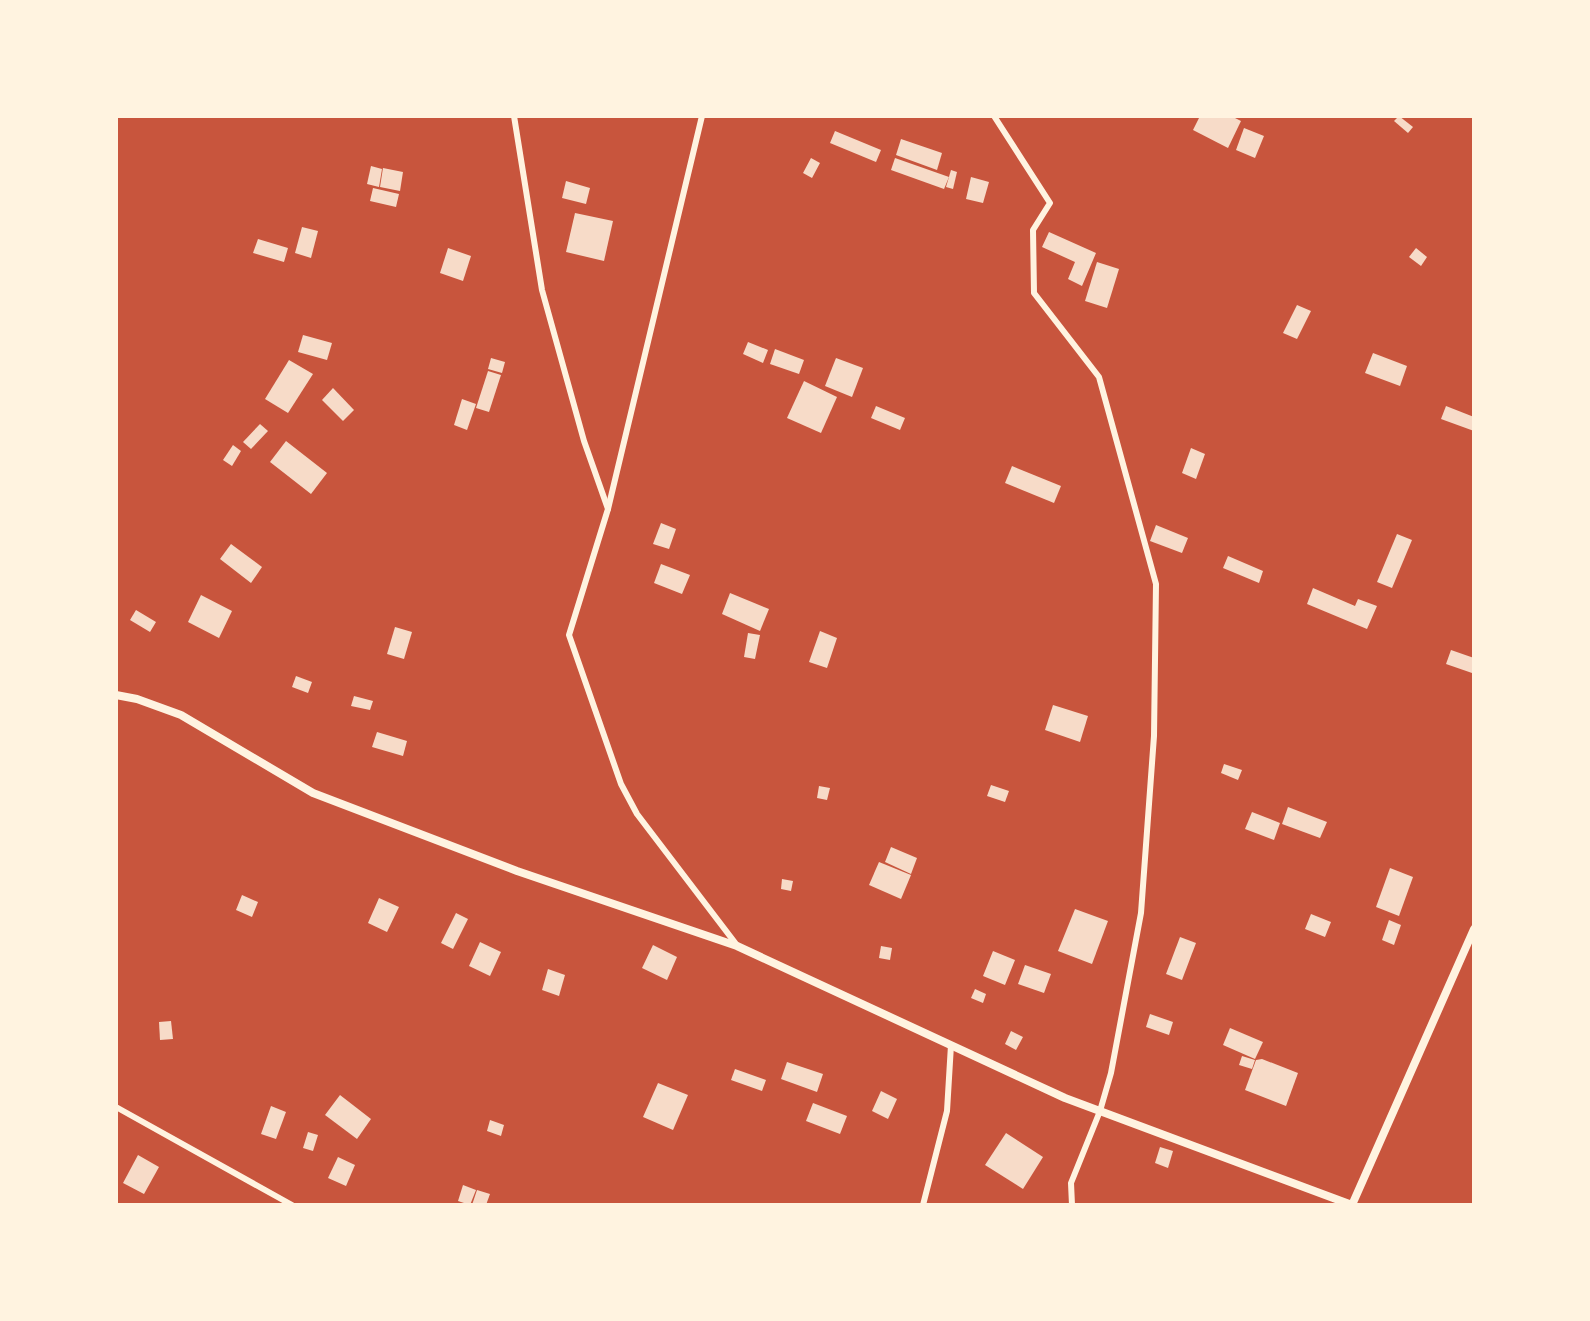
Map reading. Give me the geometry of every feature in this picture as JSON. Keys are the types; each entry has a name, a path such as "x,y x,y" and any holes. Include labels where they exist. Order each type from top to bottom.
{"street":[{"path":"116,695 181,715 313,793 517,871 737,946 1100,1111 1352,1205 1474,929"}],"lane":[{"path":"514,116 542,290 584,441 608,509"},
{"path":"702,116 608,509 569,635 621,784 637,814 737,946"},
{"path":"994,116 1050,203 1033,230 1034,293 1099,377 1156,584 1154,736 1141,913 1111,1073 1100,1111 1071,1183 1072,1205"},
{"path":"923,1205 947,1111 951,1045"},
{"path":"116,1107 292,1205"}],"building":[{"path":"1200,116 1231,116 1241,121 1228,148 1193,130"},
{"path":"1399,116 1413,127 1408,133 1394,121"},
{"path":"1244,128 1264,136 1255,158 1236,150"},
{"path":"835,131 881,150 876,162 830,143"},
{"path":"901,139 942,153 937,170 896,155"},
{"path":"811,158 820,163 812,178 803,173"},
{"path":"895,158 949,177 944,189 891,170"},
{"path":"371,166 382,169 379,187 367,184"},
{"path":"383,168 403,172 400,191 380,187"},
{"path":"951,170 957,172 953,189 946,187"},
{"path":"971,177 989,182 983,203 966,199"},
{"path":"566,181 590,188 586,204 562,198"},
{"path":"373,188 399,194 396,207 370,201"},
{"path":"575,213 613,221 604,261 566,252"},
{"path":"302,227 318,231 311,258 295,253"},
{"path":"1049,232 1096,253 1082,286 1068,279 1075,262 1042,247"},
{"path":"258,239 288,248 284,262 253,253"},
{"path":"448,248 471,256 463,281 440,273"},
{"path":"1416,248 1427,257 1421,266 1409,257"},
{"path":"1097,262 1119,269 1107,308 1085,301"},
{"path":"1297,305 1311,311 1297,339 1283,333"},
{"path":"303,335 332,343 327,360 298,352"},
{"path":"748,342 768,350 763,363 743,354"},
{"path":"775,349 804,360 799,374 770,364"},
{"path":"1373,353 1407,366 1400,386 1365,373"},
{"path":"491,358 505,362 502,373 488,369"},
{"path":"836,358 863,368 852,397 825,386"},
{"path":"289,360 313,374 288,413 265,399"},
{"path":"488,371 501,375 489,412 476,408"},
{"path":"804,381 837,397 821,433 787,418"},
{"path":"333,388 354,410 343,421 322,400"},
{"path":"462,399 476,404 467,430 454,425"},
{"path":"876,406 905,418 900,430 871,418"},
{"path":"1446,406 1474,417 1474,431 1441,419"},
{"path":"260,424 268,431 251,449 243,442"},
{"path":"286,441 327,473 311,494 270,462"},
{"path":"233,445 241,451 232,466 223,460"},
{"path":"1191,448 1205,454 1196,479 1182,473"},
{"path":"1012,466 1061,486 1054,503 1005,483"},
{"path":"661,523 676,529 669,549 653,544"},
{"path":"1156,525 1188,538 1182,553 1150,541"},
{"path":"1397,534 1412,540 1392,588 1377,582"},
{"path":"231,544 262,567 251,583 220,559"},
{"path":"1228,556 1263,571 1259,583 1223,568"},
{"path":"661,564 690,575 682,594 654,583"},
{"path":"1313,588 1355,606 1358,599 1377,606 1367,629 1307,604"},
{"path":"730,593 769,609 760,631 722,614"},
{"path":"201,595 232,611 219,638 188,622"},
{"path":"136,610 156,622 150,632 130,620"},
{"path":"395,627 412,632 404,659 387,654"},
{"path":"820,631 837,638 827,668 809,662"},
{"path":"748,633 760,635 755,659 744,657"},
{"path":"1451,650 1474,658 1472,673 1446,664"},
{"path":"296,676 312,682 308,693 292,687"},
{"path":"354,696 373,701 370,710 351,706"},
{"path":"1053,705 1088,716 1080,742 1045,730"},
{"path":"377,732 407,741 403,756 372,747"},
{"path":"1224,764 1242,770 1238,780 1221,773"},
{"path":"991,785 1009,791 1005,802 987,796"},
{"path":"819,786 830,788 827,800 817,798"},
{"path":"1288,807 1327,822 1320,838 1282,824"},
{"path":"1252,812 1280,823 1274,840 1245,829"},
{"path":"891,847 917,858 911,874 885,862"},
{"path":"879,862 911,875 901,899 869,885"},
{"path":"1390,868 1413,877 1399,916 1376,907"},
{"path":"782,879 793,881 791,891 781,889"},
{"path":"242,895 258,902 252,917 236,910"},
{"path":"379,898 399,907 387,932 368,923"},
{"path":"1075,909 1108,921 1092,964 1058,951"},
{"path":"456,913 468,919 453,949 441,943"},
{"path":"1311,914 1331,922 1325,937 1305,929"},
{"path":"1389,920 1401,925 1394,945 1382,940"},
{"path":"1180,937 1196,943 1182,980 1166,974"},
{"path":"480,942 501,952 490,976 469,966"},
{"path":"653,945 677,957 667,980 642,968"},
{"path":"881,946 892,948 890,960 879,958"},
{"path":"993,951 1015,960 1005,985 983,976"},
{"path":"1025,965 1051,974 1044,993 1018,984"},
{"path":"548,969 565,975 559,996 542,990"},
{"path":"975,989 986,994 983,1003 971,998"},
{"path":"1150,1014 1173,1022 1169,1035 1146,1027"},
{"path":"171,1021 173,1039 160,1040 159,1022"},
{"path":"1230,1028 1263,1042 1255,1059 1223,1045"},
{"path":"1011,1031 1023,1037 1016,1050 1005,1044"},
{"path":"1242,1056 1255,1060 1252,1069 1239,1065"},
{"path":"1262,1059 1298,1073 1286,1106 1245,1090 1256,1060"},
{"path":"787,1062 823,1074 817,1092 781,1079"},
{"path":"735,1069 766,1080 762,1091 731,1080"},
{"path":"658,1083 688,1095 673,1130 643,1117"},
{"path":"881,1091 897,1099 888,1119 872,1111"},
{"path":"340,1095 371,1119 357,1139 325,1115"},
{"path":"813,1103 847,1116 840,1134 806,1121"},
{"path":"271,1106 286,1112 276,1139 261,1134"},
{"path":"490,1120 504,1125 501,1136 487,1131"},
{"path":"308,1132 318,1135 313,1151 303,1148"},
{"path":"1006,1133 1043,1157 1023,1189 985,1165"},
{"path":"1160,1147 1173,1151 1168,1168 1155,1163"},
{"path":"138,1155 159,1167 144,1194 123,1183"},
{"path":"338,1157 355,1165 346,1186 328,1178"},
{"path":"463,1185 476,1190 470,1205 458,1201"},
{"path":"477,1190 490,1194 486,1205 472,1205"}]}
